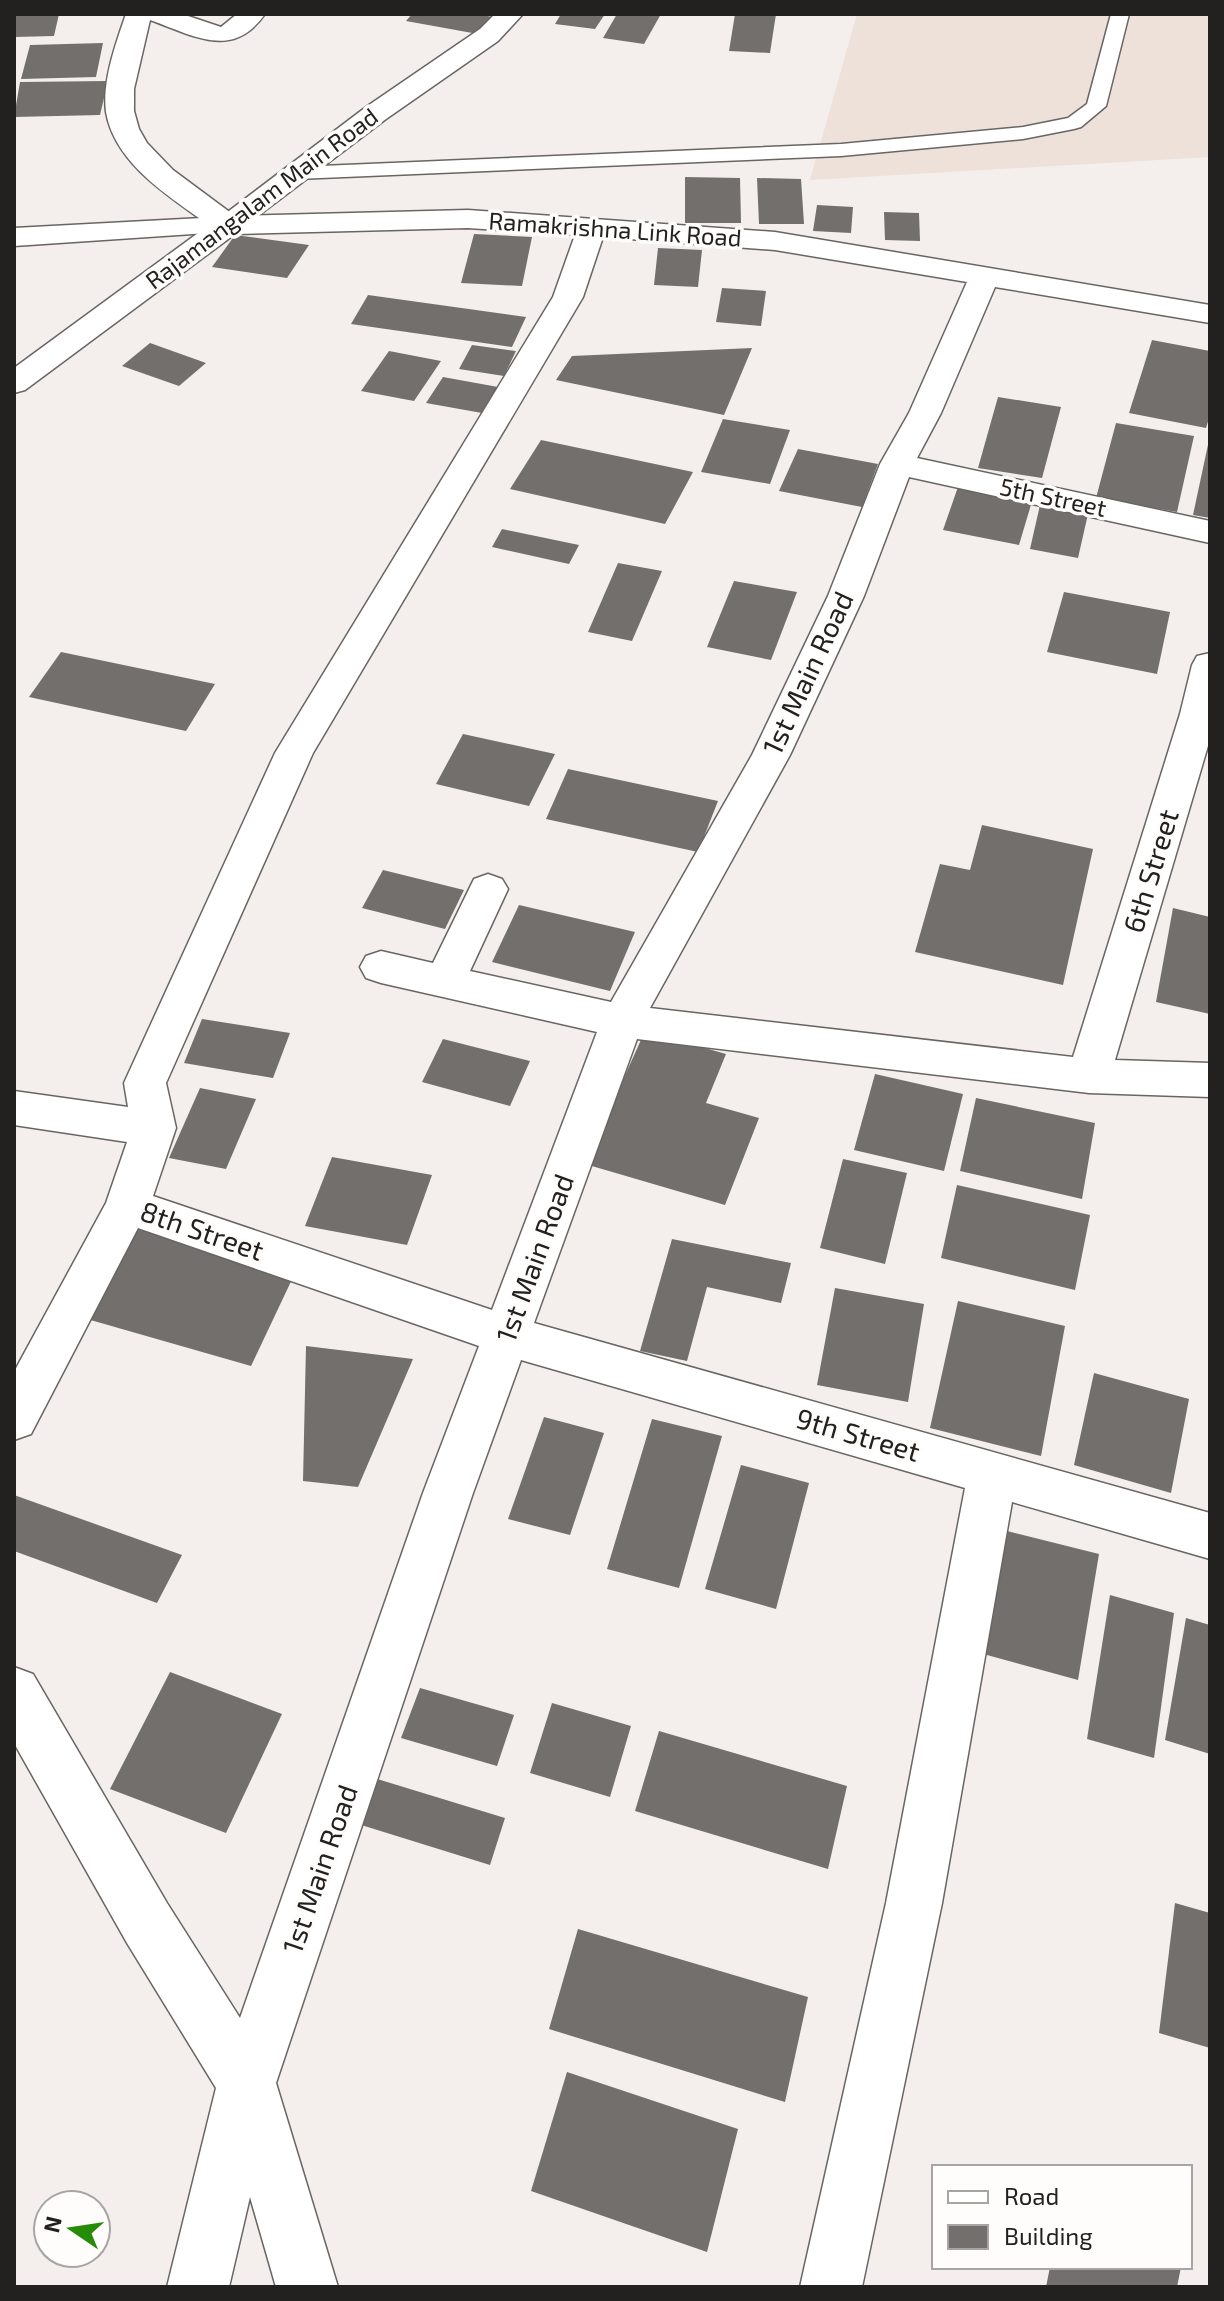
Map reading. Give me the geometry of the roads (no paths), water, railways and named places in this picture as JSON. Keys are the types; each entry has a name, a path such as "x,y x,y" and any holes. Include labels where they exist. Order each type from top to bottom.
{"street":[{"path":"139,14 128,48 120,111 132,143 160,174 228,225"},
{"path":"157,14 219,35 234,32 252,14"},
{"name":"Rajamangalam Main Road","path":"14,383 376,113 489,35 510,14"},
{"name":"Ramakrishna Link Road","path":"14,237 228,225 468,219 775,241 1210,314"},
{"path":"127,1206 154,1128 145,1083 294,753 568,297 592,228"},
{"name":"1st Main Road","path":"198,2287 247,2083 443,1508 622,1021 771,755 846,596 897,464 925,413 985,275"},
{"name":"5th Street","path":"897,464 1210,532"},
{"name":"6th Street","path":"1089,1076 1199,714 1210,665"},
{"path":"445,981 488,889"},
{"path":"381,967 622,1021 1089,1076 1210,1080"},
{"path":"14,1108 154,1128"},
{"name":"8th Street","path":"14,1419 127,1206 506,1335"},
{"name":"9th Street","path":"506,1335 1210,1536"},
{"path":"831,2287 914,1903 992,1473"},
{"path":"14,1692 147,1923 247,2083 307,2287"}],"lane":[{"path":"297,173 841,150 1023,133 1074,123 1096,106 1120,14"}]}
